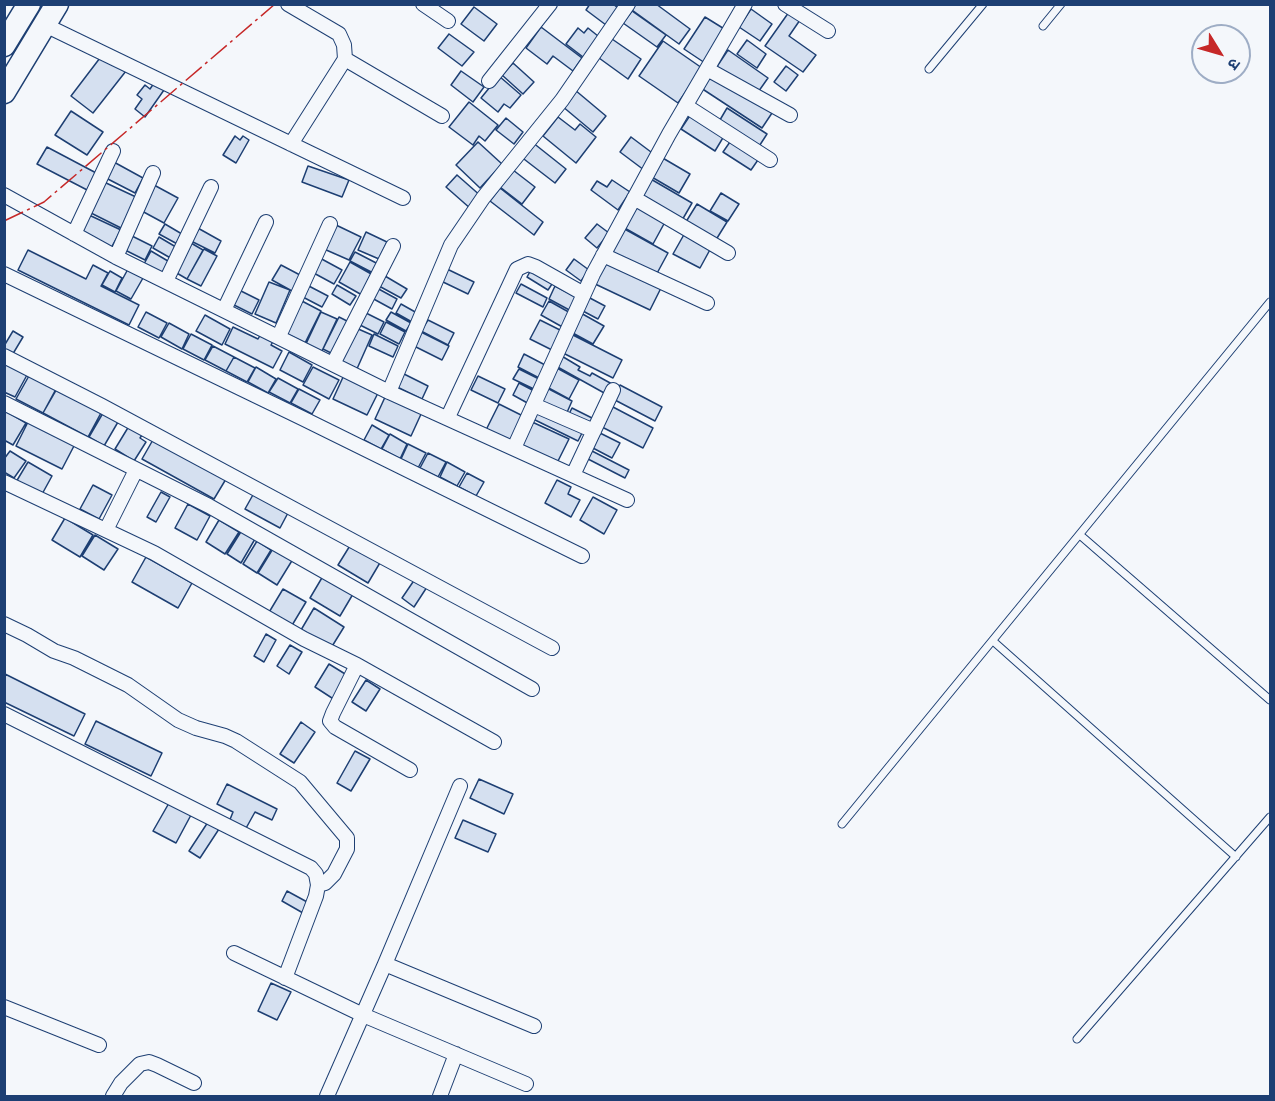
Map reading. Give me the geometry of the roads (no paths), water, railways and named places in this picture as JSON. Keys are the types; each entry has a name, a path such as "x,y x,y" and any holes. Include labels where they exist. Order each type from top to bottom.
{"main road":[{"path":"4,45 29,4"},
{"path":"4,92 57,4"}],"street":[{"path":"288,4 339,34 344,45 345,59 291,144"},
{"path":"423,4 448,21"},
{"path":"489,81 550,4"},
{"path":"389,392 451,245 483,198 562,100 628,4"},
{"path":"514,448 603,255 745,4"},
{"path":"785,4 828,31"},
{"path":"45,25 403,198"},
{"path":"345,59 442,117"},
{"path":"707,69 790,115"},
{"path":"686,106 770,160"},
{"path":"74,234 113,151"},
{"path":"116,257 153,173"},
{"path":"166,281 211,187"},
{"path":"4,195 116,257 389,392 627,500"},
{"path":"634,198 728,253"},
{"path":"224,310 266,222"},
{"path":"279,336 330,224"},
{"path":"333,364 393,246"},
{"path":"603,255 707,303"},
{"path":"448,417 517,269 528,264 584,294"},
{"path":"4,274 582,556"},
{"path":"4,356 102,406 552,648"},
{"path":"573,475 613,390"},
{"path":"4,404 219,511 532,689"},
{"path":"534,405 594,431"},
{"path":"106,530 136,470"},
{"path":"4,482 154,553 304,639 495,741"},
{"path":"4,624 54,651 74,658 128,685 178,720 236,741 300,782 347,838 347,849 334,874 325,883 318,885"},
{"path":"357,666 330,722 411,770"},
{"path":"4,714 311,868 316,874 318,885 316,896 285,978"},
{"path":"327,1096 460,786"},
{"path":"234,953 363,1015 526,1084"},
{"path":"385,964 534,1026"},
{"path":"4,1007 99,1045"},
{"path":"440,1096 456,1054"},
{"path":"113,1096 121,1083 140,1064 148,1062 194,1083"}],"lane":[{"path":"929,69 983,4"},
{"path":"1043,26 1061,4"},
{"path":"842,824 1270,302"},
{"path":"1080,535 1270,700"},
{"path":"993,640 1236,857"},
{"path":"1077,1039 1270,817"}]}
